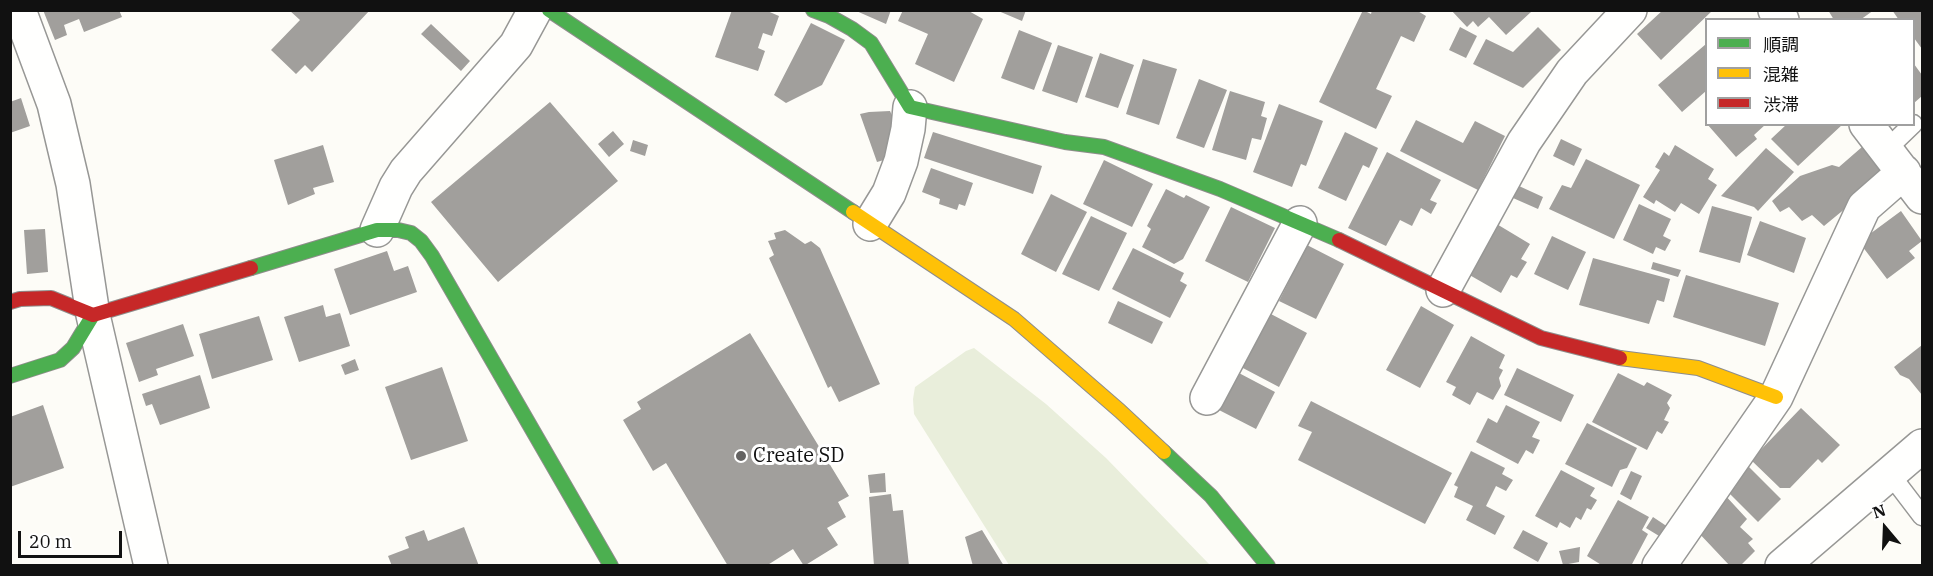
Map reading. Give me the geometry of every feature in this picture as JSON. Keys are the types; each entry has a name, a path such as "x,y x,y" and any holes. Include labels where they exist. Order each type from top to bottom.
{"street":[{"path":"19,10 54,104 70,172 93,315 151,566"},
{"path":"377,230 396,187 406,171 516,45 535,10"},
{"path":"549,10 1014,319 1120,411 1211,496 1268,566"},
{"path":"1443,290 1524,142 1572,72 1630,10"},
{"path":"824,12 871,43 910,107 901,161 889,193 870,224"},
{"path":"910,107 1065,142 1104,147 1220,189 1361,249 1541,338 1632,361 1698,368 1776,397"},
{"path":"1659,566 1776,397 1864,207 1904,173 1868,126"},
{"path":"1207,398 1300,223"},
{"path":"10,302 20,299 51,298 93,315 377,230 398,230 411,233 421,241 432,256 611,566"},
{"path":"10,376 60,360 73,348 93,315"},
{"path":"1782,566 1923,446"}],"lane":[{"path":"1904,173 1913,126"},
{"path":"1890,474 1923,516"}],"green space":[{"path":"974,348 1046,404 1106,458 1210,565 1009,565 914,414 915,387 966,351"}],"building":[{"path":"43,10 119,10 122,17 84,32 79,19 64,25 67,35 55,40"},
{"path":"289,10 370,10 312,72 305,65 296,74 271,50 300,20"},
{"path":"732,10 765,10 779,16 772,36 763,33 758,48 765,51 758,71 715,57"},
{"path":"854,10 891,10 886,24"},
{"path":"903,10 967,10 983,19 954,82 915,64 928,34 898,21"},
{"path":"996,10 1026,10 1022,21"},
{"path":"1363,10 1371,14 1372,10 1416,10 1426,16 1414,42 1401,36 1376,89 1392,96 1376,129 1319,102"},
{"path":"1451,10 1530,10 1531,12 1506,35 1489,17 1478,27 1473,21 1467,27"},
{"path":"1663,10 1713,10 1661,60 1637,34"},
{"path":"1828,10 1874,10 1863,18 1833,18"},
{"path":"1892,10 1922,10 1922,49 1915,39 1915,18 1898,18"},
{"path":"811,23 845,40 822,85 786,103 774,95"},
{"path":"431,24 470,61 461,71 421,34"},
{"path":"1460,27 1477,36 1466,58 1449,50"},
{"path":"1538,27 1561,50 1523,88 1473,64 1486,39 1513,52"},
{"path":"1019,30 1052,43 1034,90 1001,78"},
{"path":"1058,45 1093,57 1077,103 1042,91"},
{"path":"1705,45 1705,92 1682,112 1658,85"},
{"path":"1100,53 1134,65 1118,108 1085,97"},
{"path":"1143,59 1177,69 1159,125 1126,114"},
{"path":"1915,65 1922,75 1922,96 1915,102"},
{"path":"1199,79 1227,90 1204,148 1176,138"},
{"path":"1230,91 1265,102 1261,116 1267,118 1261,140 1252,138 1246,160 1212,150"},
{"path":"21,98 30,126 10,133 10,102"},
{"path":"550,102 618,181 498,282 431,202"},
{"path":"1279,104 1323,121 1306,166 1301,164 1292,187 1253,172"},
{"path":"890,111 896,124 891,158 877,162 860,114"},
{"path":"1416,120 1463,143 1475,121 1505,136 1478,190 1400,151"},
{"path":"1709,126 1764,126 1754,135 1757,139 1736,157"},
{"path":"1785,126 1841,126 1798,166 1771,139"},
{"path":"613,131 624,144 609,157 598,144"},
{"path":"933,132 1042,166 1033,194 924,158"},
{"path":"1345,132 1378,148 1369,168 1363,165 1346,201 1318,188"},
{"path":"1561,139 1582,149 1574,166 1553,156"},
{"path":"633,140 648,145 645,156 630,151"},
{"path":"323,145 334,182 313,188 315,194 288,205 274,160"},
{"path":"1675,145 1714,169 1708,179 1717,185 1699,214 1681,203 1675,212 1656,200 1654,204 1643,197 1660,170 1655,167 1664,152 1669,156"},
{"path":"1862,147 1886,175 1824,226 1812,215 1802,221 1789,207 1780,212 1772,201 1800,176 1832,165 1839,167"},
{"path":"1766,148 1794,172 1758,211 1754,207 1721,196"},
{"path":"1387,152 1441,180 1430,200 1437,203 1431,214 1421,208 1412,226 1400,220 1386,246 1348,228"},
{"path":"1586,159 1640,185 1614,239 1549,209 1562,185 1571,188"},
{"path":"1104,160 1153,184 1132,227 1083,204"},
{"path":"931,168 973,183 965,206 959,204 957,210 939,204 940,199 922,192"},
{"path":"1519,186 1543,197 1538,209 1513,198"},
{"path":"1166,189 1184,198 1186,195 1210,207 1183,259 1174,264 1142,247 1151,229 1147,226"},
{"path":"1051,194 1087,212 1056,272 1021,254"},
{"path":"1639,204 1671,219 1663,236 1671,240 1665,251 1656,247 1653,254 1623,240"},
{"path":"1712,206 1752,217 1740,263 1699,252"},
{"path":"1231,207 1275,228 1248,282 1205,261"},
{"path":"1901,211 1922,241 1909,251 1915,258 1887,279 1859,242"},
{"path":"1091,216 1127,233 1099,291 1062,274"},
{"path":"1760,221 1806,238 1794,273 1747,255"},
{"path":"1495,223 1530,244 1521,259 1527,262 1517,278 1511,275 1501,293 1466,273"},
{"path":"45,229 48,272 27,274 24,230"},
{"path":"785,230 805,244 811,241 820,248 880,384 839,402 831,386 828,388 769,258 774,255 768,241 776,239 774,233"},
{"path":"1552,236 1586,252 1568,290 1534,274"},
{"path":"1307,245 1344,264 1316,319 1279,301"},
{"path":"1133,248 1184,273 1180,281 1187,285 1170,318 1112,289"},
{"path":"387,251 394,271 408,266 417,292 350,315 334,269"},
{"path":"1593,258 1670,279 1664,302 1657,300 1649,324 1579,305"},
{"path":"1653,262 1681,270 1678,277 1651,269"},
{"path":"1686,275 1779,303 1765,346 1673,317"},
{"path":"1118,301 1163,322 1152,344 1108,323"},
{"path":"323,305 326,317 340,313 350,346 299,362 284,317"},
{"path":"1421,306 1454,325 1420,388 1386,370"},
{"path":"1269,313 1307,333 1279,387 1241,367"},
{"path":"259,316 273,360 212,379 199,334"},
{"path":"183,324 194,356 156,369 158,375 139,382 126,343"},
{"path":"750,333 849,496 838,502 846,517 827,528 838,545 804,566 793,549 766,566 728,566 666,463 653,471 623,420 641,409 637,402"},
{"path":"1471,336 1505,355 1499,368 1503,370 1499,378 1501,386 1493,400 1477,392 1470,405 1452,395 1456,387 1446,382"},
{"path":"1922,345 1922,395 1909,379 1900,375 1894,367"},
{"path":"355,359 359,370 345,375 341,365"},
{"path":"442,367 468,441 411,460 385,387"},
{"path":"1517,368 1574,395 1561,422 1504,395"},
{"path":"1237,372 1275,392 1256,429 1217,409"},
{"path":"1618,373 1644,386 1647,382 1672,395 1667,403 1670,408 1664,420 1669,422 1662,434 1657,431 1647,450 1592,422"},
{"path":"200,375 210,408 160,425 152,404 146,406 142,394"},
{"path":"1311,401 1452,473 1425,524 1298,460 1312,432 1298,426"},
{"path":"43,405 64,468 10,487 10,417"},
{"path":"1506,405 1540,422 1532,437 1540,440 1533,454 1526,450 1518,464 1476,442 1488,418 1497,423"},
{"path":"1801,408 1840,445 1822,463 1818,459 1790,488 1780,488 1751,460"},
{"path":"1587,423 1637,448 1627,468 1620,470 1612,487 1565,464"},
{"path":"1471,451 1505,468 1502,474 1513,480 1506,491 1496,486 1486,506 1505,516 1495,535 1466,520 1473,506 1454,497 1458,487 1454,485"},
{"path":"1748,466 1781,499 1758,522 1729,493 1736,486 1732,482"},
{"path":"1561,470 1595,488 1590,496 1597,500 1591,510 1587,508 1581,520 1576,517 1570,528 1560,522 1557,528 1535,516"},
{"path":"1631,471 1642,476 1631,500 1620,494"},
{"path":"885,473 886,492 870,493 868,475"},
{"path":"1723,493 1747,519 1740,527 1753,539 1748,543 1755,551 1740,566 1730,566 1696,530"},
{"path":"891,494 893,511 903,510 909,566 874,566 869,497"},
{"path":"1618,500 1649,517 1642,530 1648,534 1631,566 1603,566 1587,556"},
{"path":"1653,517 1671,529 1664,539 1646,528"},
{"path":"464,527 479,566 392,566 388,556 409,548 405,537 424,530 428,541"},
{"path":"982,530 1004,566 973,566 965,537"},
{"path":"1523,530 1548,543 1538,562 1513,548"},
{"path":"1580,547 1579,562 1563,565 1559,551"}],"traffic: fast":[{"path":"549,10 853,212"},
{"path":"813,10 852,29 871,43 910,107 1065,142 1104,147 1220,189 1339,240"},
{"path":"251,268 377,230 398,230 411,233 421,241 432,256 611,566"},
{"path":"10,376 60,360 73,348 93,315"},
{"path":"1164,452 1211,496 1268,566"}],"traffic: slow":[{"path":"853,212 1014,319 1164,452"},
{"path":"1620,358 1698,368 1776,397"}],"traffic: jam":[{"path":"1339,240 1541,338 1620,358"},
{"path":"10,302 20,299 51,298 93,315 251,268"}],"place":[{"name":"Create SD","path":"741,456"}]}
